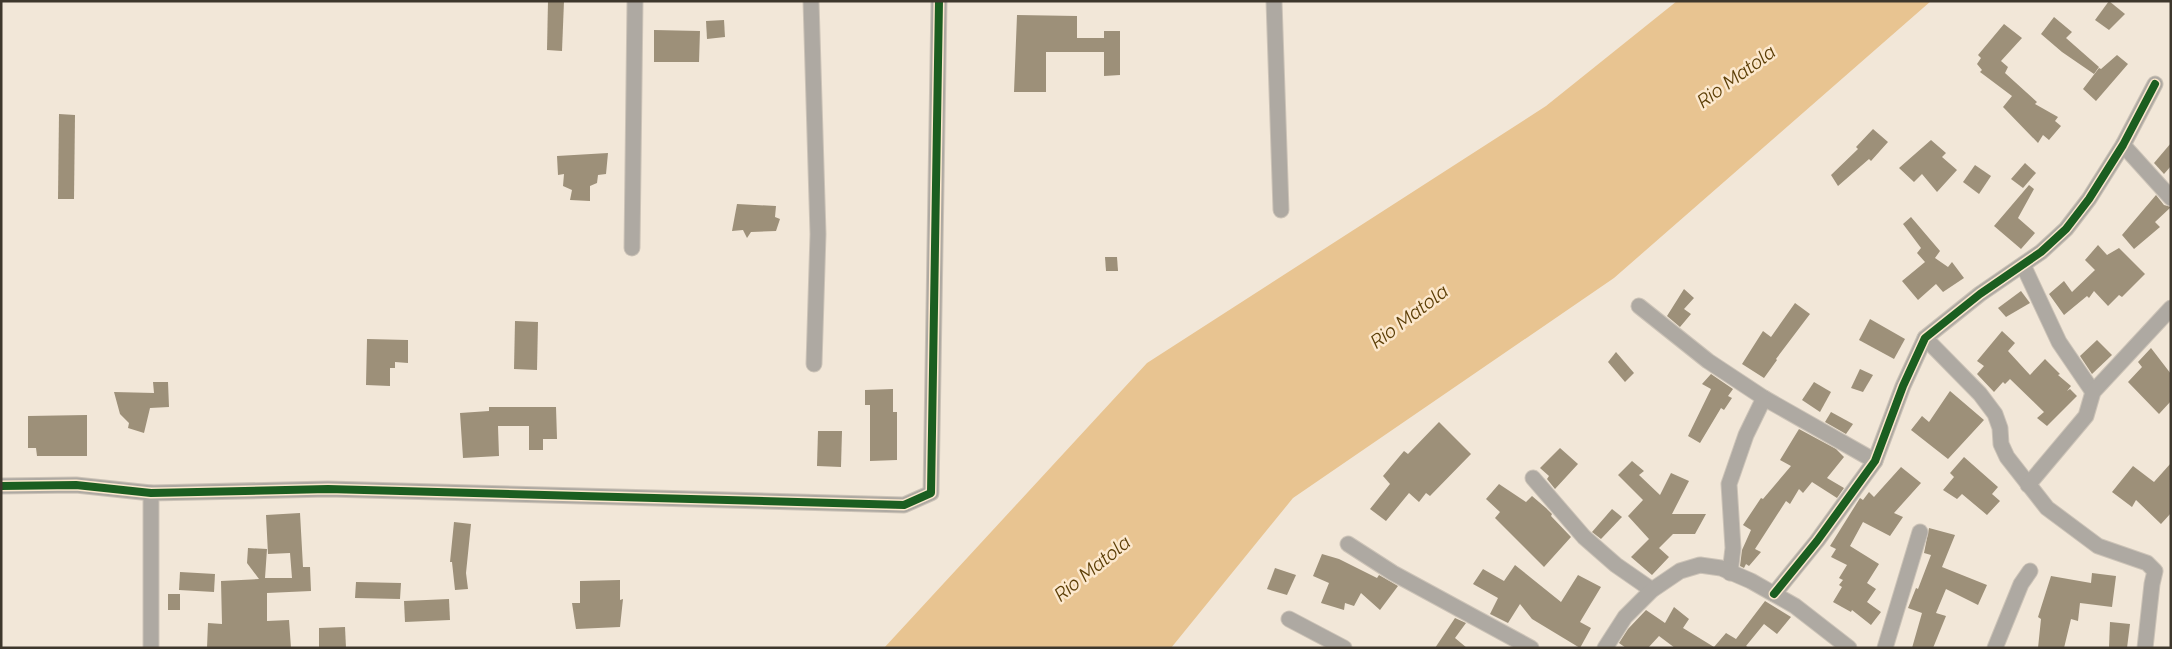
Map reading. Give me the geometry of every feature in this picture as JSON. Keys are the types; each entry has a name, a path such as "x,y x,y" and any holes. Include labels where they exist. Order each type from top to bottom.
{"street":[{"path":"632,248 636,1"},
{"path":"812,1 818,234 814,364"},
{"path":"1,486 76,485 151,493 328,488 904,506 931,492 939,1"},
{"path":"1274,1 1281,210"},
{"path":"1774,594 1817,541 1875,460 1902,386 1926,338 1980,294 2023,265 2066,230 2089,199 2123,145 2155,84"},
{"path":"2123,145 2171,198"},
{"path":"2023,265 2059,342 2093,392"},
{"path":"1639,306 1708,361 1764,398 1875,460"},
{"path":"2028,485 2086,416 2093,392 2170,310"},
{"path":"1926,338 1980,394 1994,414 2000,428 2002,444 2007,457 2047,508 2098,546 2147,563 2155,571 2145,648"},
{"path":"1730,573 1733,548 1729,484 1746,435 1764,398"},
{"path":"1533,478 1584,537 1616,565 1652,590"},
{"path":"151,493 151,648"},
{"path":"1884,648 1920,532"},
{"path":"1348,544 1400,577 1531,648"},
{"path":"1605,648 1625,617 1652,590 1680,571 1700,565 1712,566 1751,581 1794,606 1849,648"},
{"path":"1995,648 2022,584 2030,571"},
{"path":"1289,620 1344,648"}],"water":[{"name":"Rio Matola","path":"1677,1 1931,1 1614,278 1293,498 1171,648 884,648 1147,363 1546,106"}],"building":[{"path":"548,1 564,1 562,51 547,50"},
{"path":"2109,1 2125,14 2109,30 2095,20"},
{"path":"1017,15 1077,16 1077,38 1104,38 1104,31 1120,31 1120,75 1104,76 1104,52 1046,52 1046,92 1014,92"},
{"path":"2054,17 2072,32 2066,38 2099,67 2094,74 2062,52 2041,34"},
{"path":"724,20 725,37 707,39 706,21"},
{"path":"2004,24 2022,38 2001,61 2008,67 2005,73 2037,102 2035,104 2058,117 2055,121 2061,126 2049,140 2043,135 2038,143 2003,107 2012,96 1980,72 1982,70 1977,64 1981,58 1978,55"},
{"path":"654,30 700,31 699,62 654,62"},
{"path":"2117,55 2128,64 2096,101 2083,89 2099,68 2101,69"},
{"path":"59,114 75,115 74,199 58,199"},
{"path":"1873,129 1888,142 1871,161 1869,159 1838,186 1831,175 1858,149 1856,147"},
{"path":"1931,140 1946,153 1942,157 1957,170 1937,192 1922,174 1914,182 1899,168"},
{"path":"2171,143 2171,166 2164,174 2154,163"},
{"path":"608,153 606,174 598,175 597,183 590,186 590,201 570,200 572,190 563,186 564,174 558,175 557,156"},
{"path":"2025,163 2036,173 2023,188 2011,179"},
{"path":"1975,165 1991,176 1979,194 1963,182"},
{"path":"2029,185 2034,189 2018,218 2035,233 2021,249 1994,226"},
{"path":"2156,195 2164,205 2171,207 2155,222 2160,227 2134,249 2122,235"},
{"path":"737,204 776,206 775,217 780,219 776,231 751,232 747,238 743,230 732,231"},
{"path":"1911,217 1940,251 1935,258 1948,267 1952,262 1964,278 1943,292 1936,284 1918,300 1902,281 1925,262 1917,253 1921,248 1903,224"},
{"path":"2098,245 2107,255 2119,248 2145,274 2122,297 2119,295 2108,306 2094,291 2089,298 2087,296 2064,315 2049,294 2064,281 2072,292 2095,270 2085,260"},
{"path":"1105,257 1117,257 1118,271 1106,271"},
{"path":"1684,289 1694,298 1684,309 1691,314 1680,327 1667,316"},
{"path":"2021,291 2030,303 2006,317 1998,308"},
{"path":"1795,303 1810,314 1764,378 1742,364 1763,331 1771,337"},
{"path":"1870,319 1905,339 1894,359 1859,340"},
{"path":"515,321 538,322 537,370 514,369"},
{"path":"2002,331 2015,343 2008,351 2030,375 2045,359 2060,374 2058,375 2071,386 2067,391 2070,389 2077,396 2047,426 2037,418 2044,412 2010,379 2005,384 2003,382 1994,392 1977,374 1984,366 1977,361"},
{"path":"367,339 408,340 408,363 395,362 395,368 390,368 390,386 366,385"},
{"path":"2097,340 2112,355 2092,374 2080,356"},
{"path":"2151,348 2171,374 2171,401 2159,414 2128,382 2142,367 2138,362"},
{"path":"1616,352 1634,373 1625,382 1608,362"},
{"path":"1860,369 1873,375 1863,392 1851,388"},
{"path":"1711,374 1733,389 1728,396 1732,398 1724,410 1721,408 1700,443 1688,436 1711,389 1702,384"},
{"path":"153,382 168,382 169,407 150,408 144,433 128,428 129,423 120,414 114,392 154,393"},
{"path":"1814,382 1831,392 1820,412 1802,400"},
{"path":"893,389 893,412 897,412 897,460 870,461 870,405 865,405 865,390"},
{"path":"1950,391 1984,420 1948,459 1911,430 1922,416 1929,422"},
{"path":"489,407 556,407 557,439 543,439 543,450 529,450 529,426 498,426 499,456 463,458 460,413 489,411"},
{"path":"1831,412 1853,424 1846,434 1825,422"},
{"path":"87,415 87,456 37,456 36,448 28,448 28,416"},
{"path":"1439,422 1471,454 1430,496 1426,493 1419,502 1409,493 1386,521 1370,509 1390,484 1383,476 1404,451 1408,454"},
{"path":"1799,429 1836,449 1844,457 1827,478 1844,488 1837,498 1812,482 1803,493 1799,489 1790,504 1786,501 1755,549 1761,552 1749,566 1746,564 1744,568 1740,566 1742,550 1751,530 1743,525 1761,498 1763,499 1791,466 1780,460"},
{"path":"818,431 842,431 841,467 817,466"},
{"path":"1560,448 1578,464 1555,489 1547,479 1549,476 1540,468"},
{"path":"1964,457 1998,487 1992,494 2000,501 1987,515 1962,494 1957,499 1943,490 1954,477 1950,473"},
{"path":"1632,461 1644,471 1639,475 1660,495 1671,473 1689,481 1672,514 1706,514 1695,534 1673,534 1659,548 1669,557 1652,575 1631,557 1649,539 1628,516 1643,500 1618,475"},
{"path":"2171,463 2171,513 2161,524 2136,500 2132,507 2112,492 2133,466 2154,482"},
{"path":"1901,467 1921,483 1894,513 1903,517 1890,536 1863,522 1850,546 1879,564 1867,583 1876,589 1867,602 1881,612 1871,625 1852,610 1851,612 1833,602 1842,587 1839,585 1843,580 1839,578 1847,565 1831,557 1836,549 1830,546 1860,498 1863,500 1869,492 1874,497"},
{"path":"1499,484 1526,502 1532,496 1552,514 1551,516 1571,537 1544,567 1495,518 1500,512 1486,499"},
{"path":"1612,509 1622,517 1601,539 1592,532"},
{"path":"300,513 303,567 310,567 311,591 267,593 267,621 289,620 291,648 207,648 208,623 222,624 221,581 259,579 247,563 248,548 267,549 265,578 292,578 290,553 268,554 266,515"},
{"path":"454,522 471,524 466,573 468,589 455,590 452,562 450,562"},
{"path":"1929,528 1955,535 1942,567 1987,585 1978,605 1946,589 1936,613 1946,616 1933,648 1912,648 1922,613 1908,608 1916,588 1918,589 1931,555 1924,553"},
{"path":"1322,554 1339,559 1377,578 1379,575 1398,586 1380,610 1361,593 1354,606 1345,603 1344,610 1321,603 1329,583 1313,576"},
{"path":"1515,565 1561,602 1578,575 1601,587 1580,622 1591,628 1580,648 1532,619 1520,604 1508,623 1490,614 1498,598 1473,584 1483,569 1504,581"},
{"path":"1275,568 1296,575 1287,595 1267,589"},
{"path":"180,572 215,574 214,592 179,590"},
{"path":"2092,573 2116,576 2112,607 2080,603 2078,621 2071,619 2064,648 2038,648 2041,619 2038,617 2051,576 2091,583"},
{"path":"620,580 620,600 623,599 620,627 576,629 572,603 580,603 580,581"},
{"path":"356,582 401,583 400,599 355,598"},
{"path":"168,594 180,594 180,610 168,610"},
{"path":"449,599 450,620 405,622 404,601"},
{"path":"1765,601 1791,617 1777,634 1764,624 1746,646 1749,648 1675,648 1659,636 1648,648 1626,648 1619,643 1628,629 1646,610 1665,623 1674,607 1689,619 1683,628 1714,647 1726,633 1736,639"},
{"path":"1455,618 1466,623 1455,638 1467,648 1435,648"},
{"path":"2110,622 2130,624 2127,648 2109,648"},
{"path":"345,627 346,648 319,648 319,628"}],"cycle path":[{"path":"1,486 76,485 151,493 328,489 904,505 931,493 939,1"},
{"path":"1774,594 1817,541 1875,461 1903,386 1925,338 1980,294 2041,252 2066,229 2089,199 2123,145 2155,84"}]}
